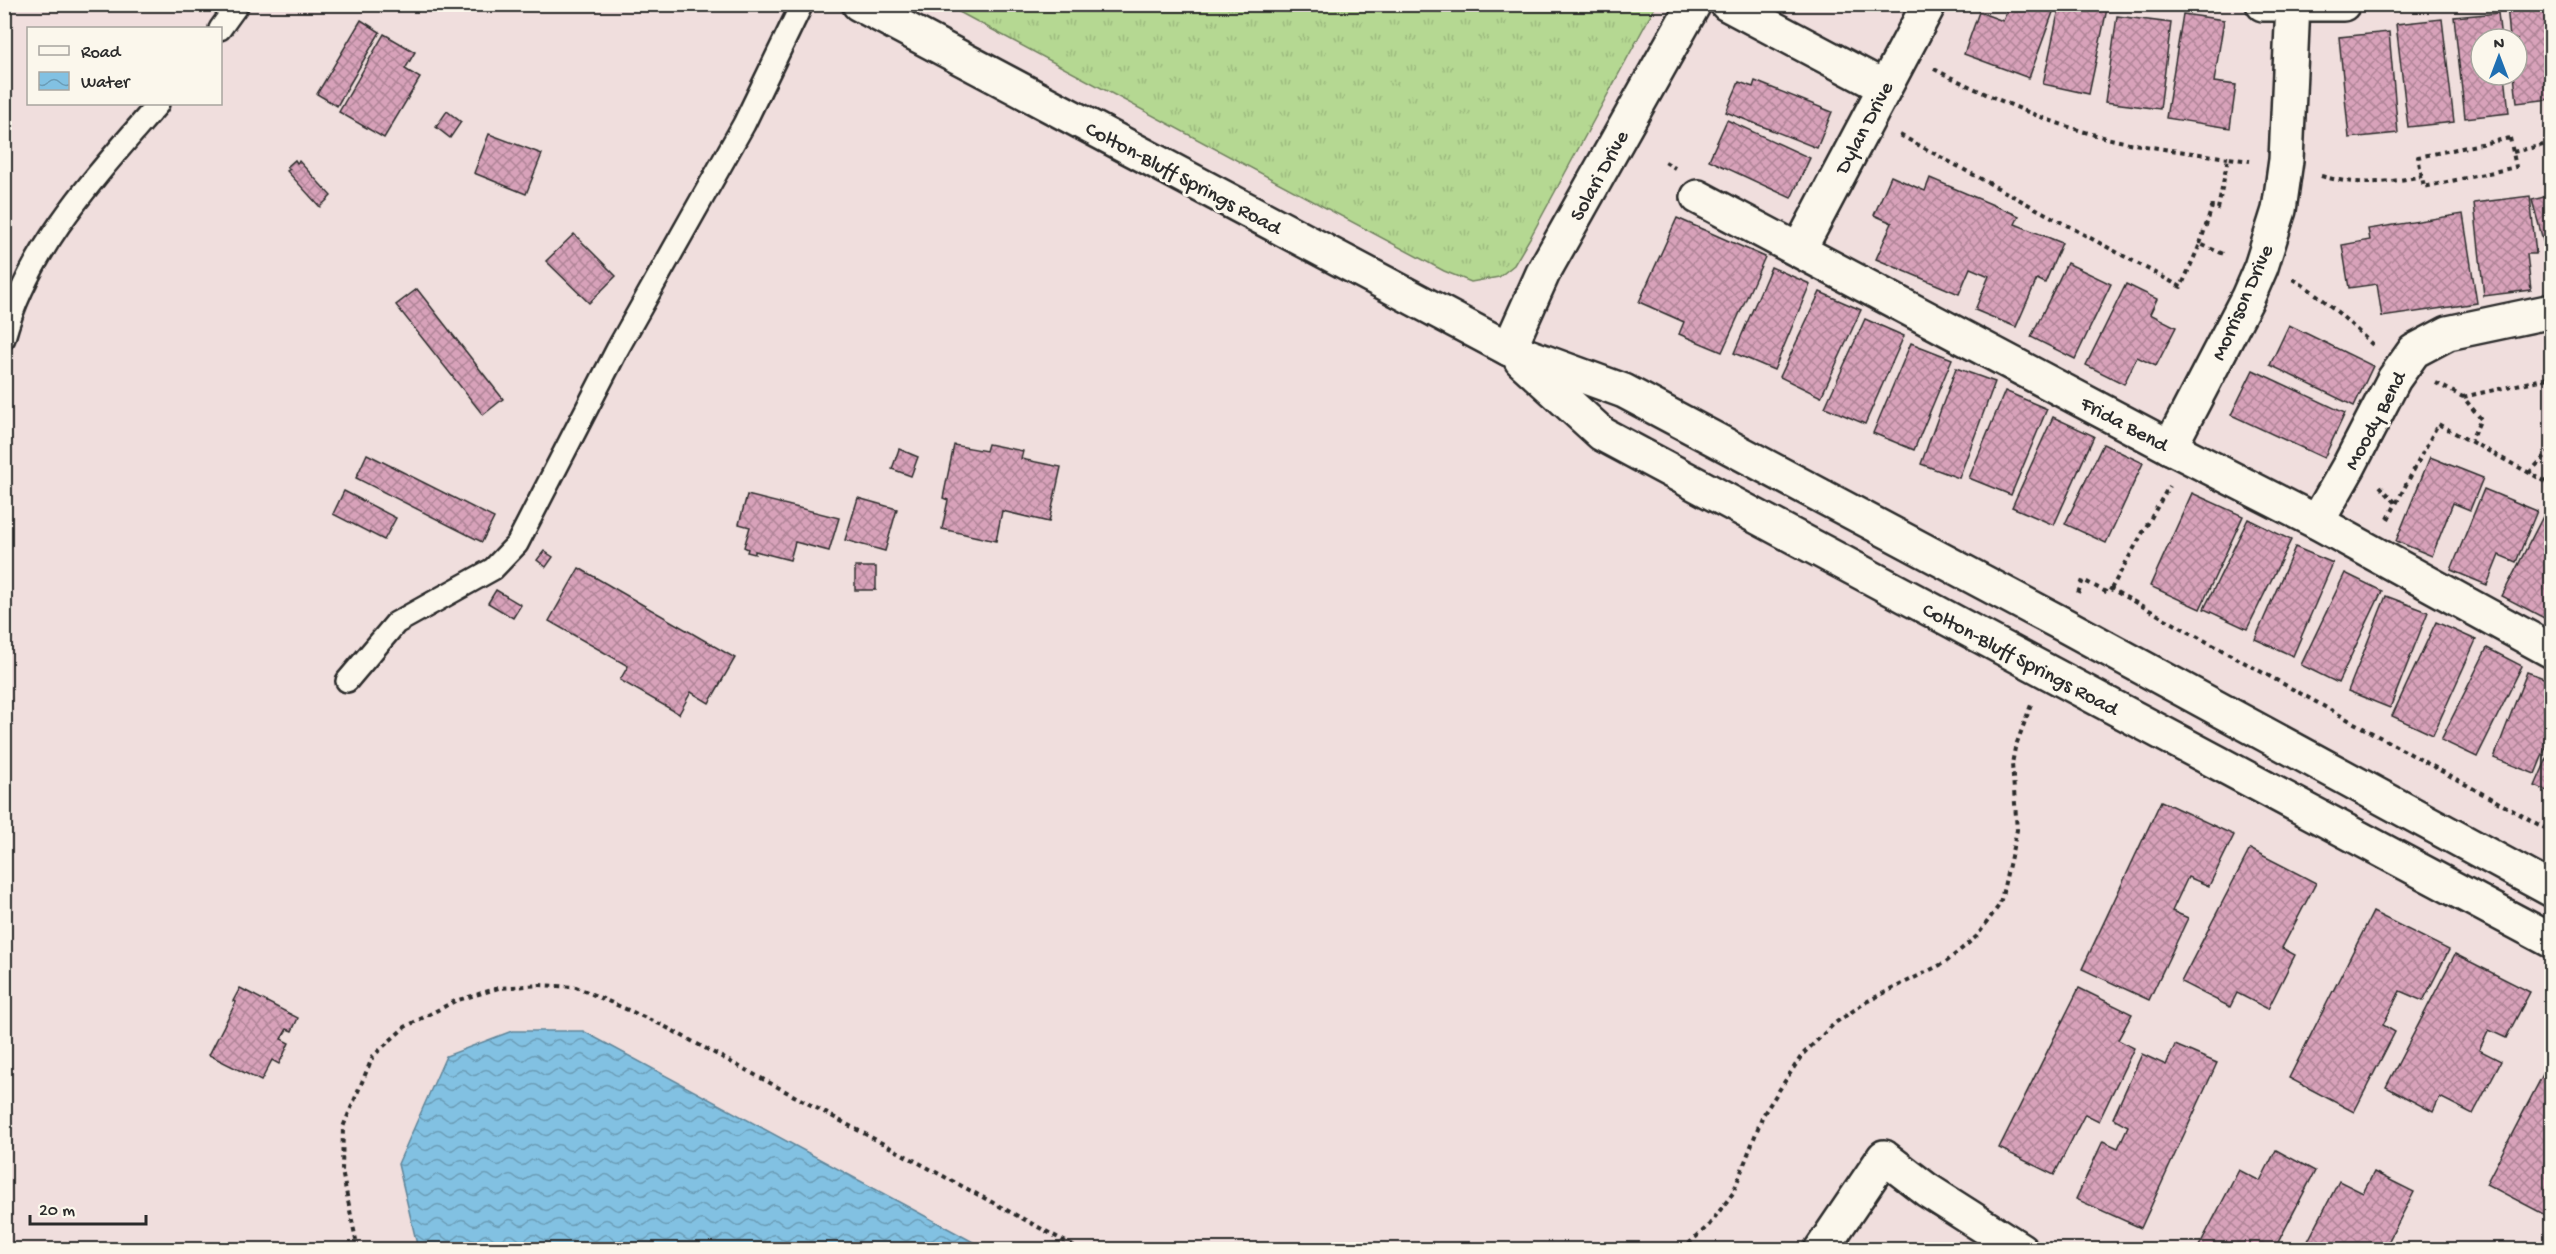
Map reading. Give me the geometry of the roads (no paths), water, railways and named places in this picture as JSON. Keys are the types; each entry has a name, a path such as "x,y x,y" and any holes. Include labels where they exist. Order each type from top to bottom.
{"street":[{"name":"Colton-Bluff Springs Road","path":"859,4 1509,349 1624,392 2076,632 2552,890"},
{"name":"Solari Drive","path":"1509,349 1543,273 1694,4"},
{"path":"1727,4 1884,87"},
{"name":"Dylan Drive","path":"1799,250 1929,4"},
{"path":"2263,4 2343,4"},
{"name":"Morrison Drive","path":"2172,462 2261,267 2279,210 2286,160 2293,5"},
{"name":"Frida Bend","path":"1698,197 1799,250 2172,462 2318,522 2552,651"},
{"name":"Moody Bend","path":"2318,522 2394,379 2414,351 2448,333 2552,311"},
{"name":"Colton-Bluff Springs Road","path":"1509,349 1602,434 2552,941"},
{"path":"1821,1250 1884,1157 1927,1190 2021,1250"}],"lane":[{"path":"221,27 238,4"},
{"path":"347,681 396,623 493,569 517,543 618,348 744,124 802,4"},
{"path":"4,338 12,308 62,218 157,105"}],"water":[{"path":"512,1031 583,1031 986,1249 418,1249 398,1164 446,1056"}]}
